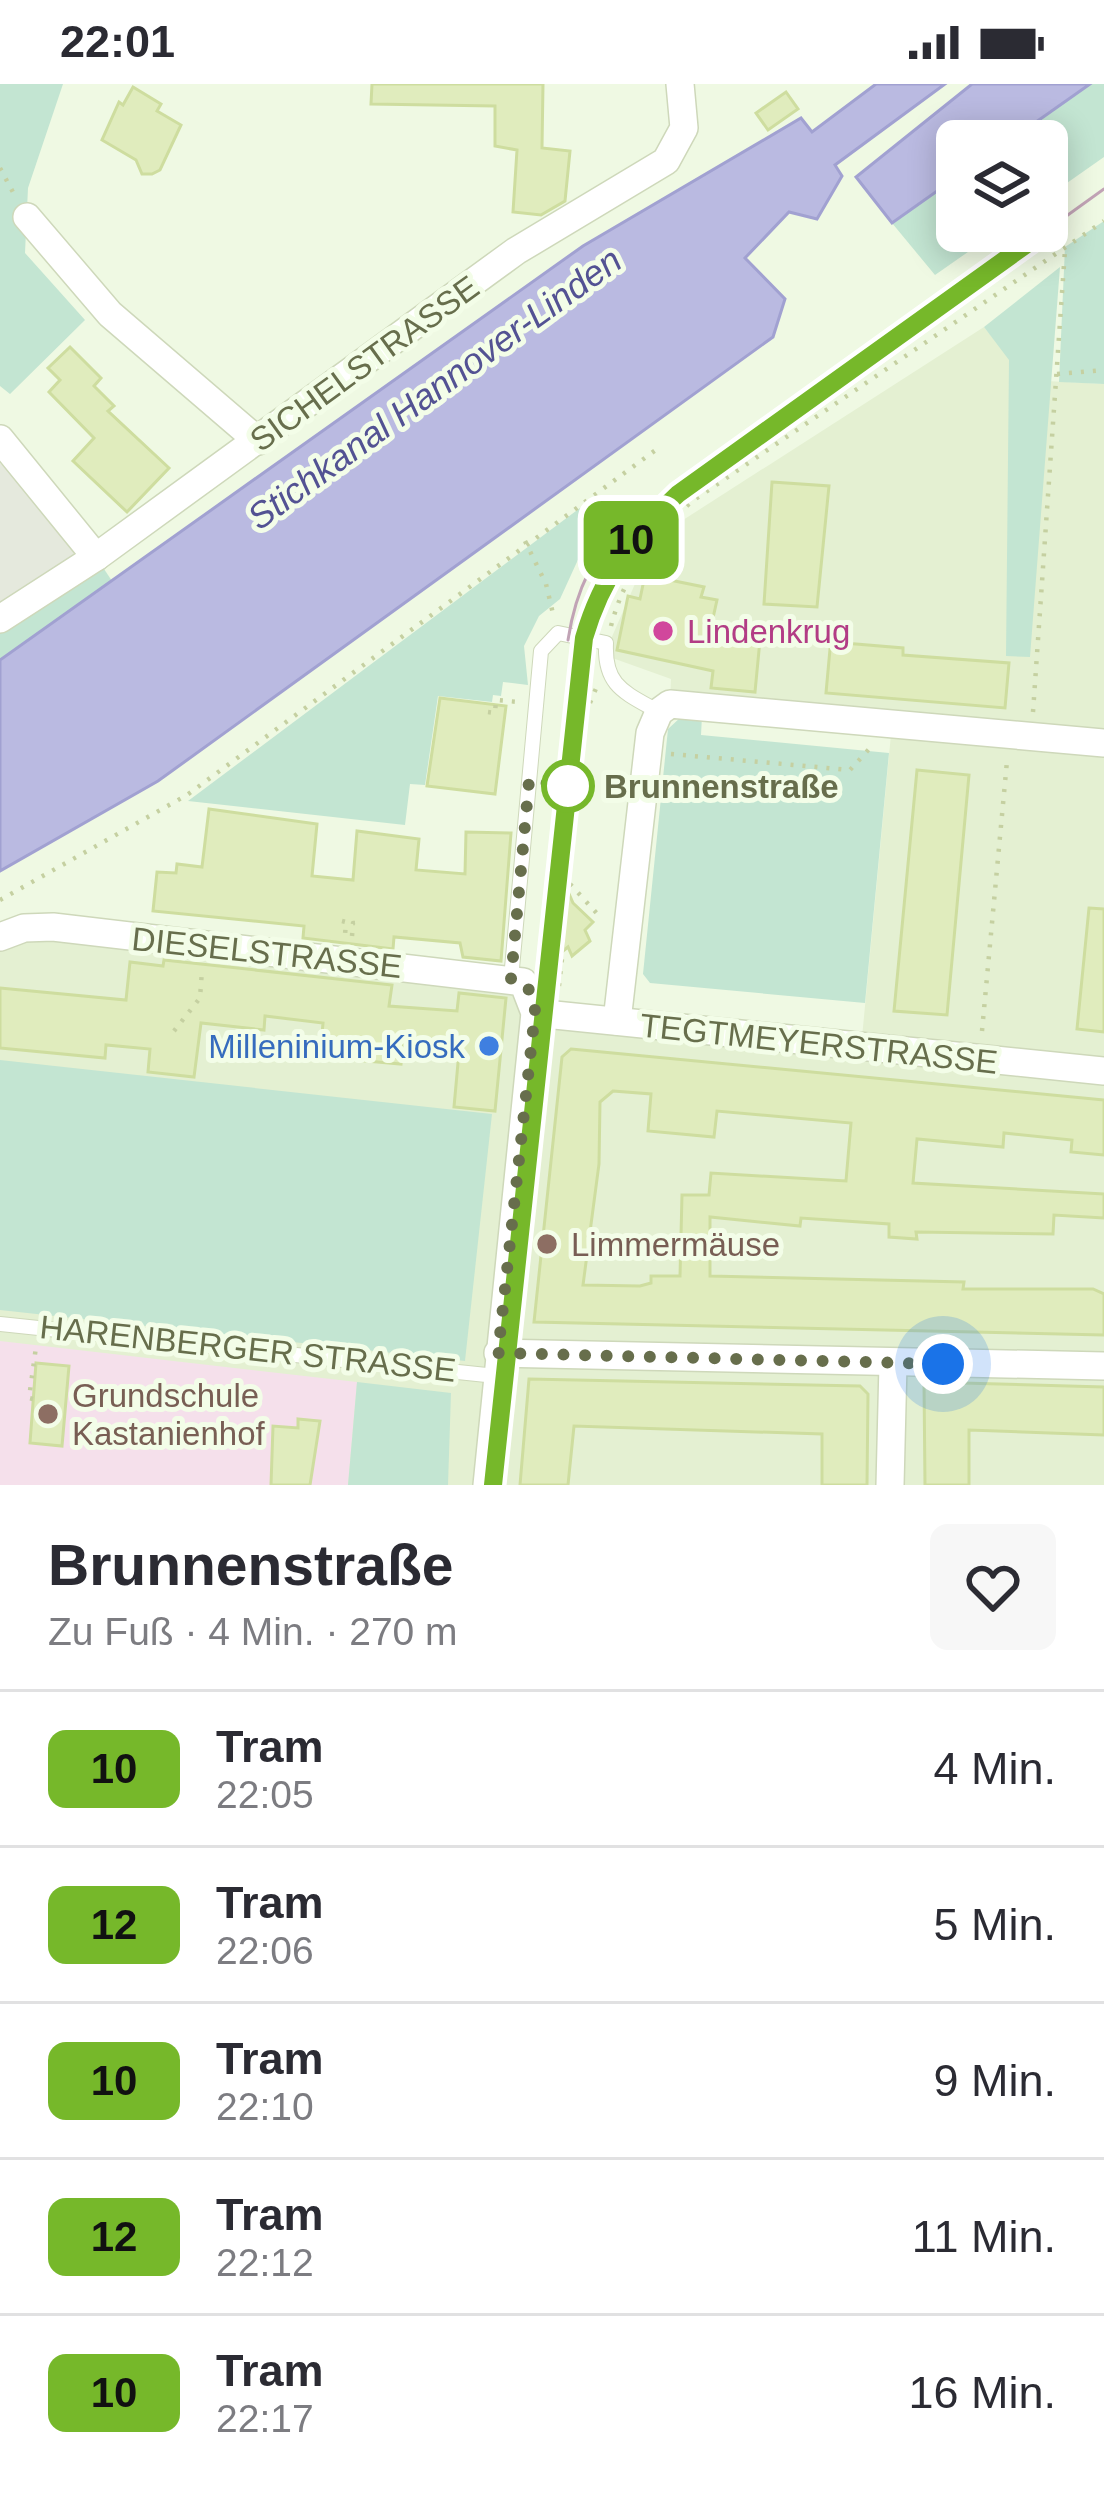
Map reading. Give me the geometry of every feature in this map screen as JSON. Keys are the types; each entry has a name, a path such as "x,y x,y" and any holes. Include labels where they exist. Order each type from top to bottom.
{"street":[{"name":"SICHELSTRASSE","path":"0,619 96,557 516,251 666,161 684,128 680,84"},
{"path":"27,217 110,314 258,441"},
{"path":"0,439 96,557"},
{"path":"617,1021 648,752 659,712 682,703 1104,743"},
{"name":"DIESELSTRASSE","path":"0,937 24,928 53,927 526,994"},
{"name":"TEGTMEYERSTRASSE","path":"526,994 617,1021 1104,1072"},
{"name":"HARENBERGER STRASSE","path":"487,1485 526,994"},
{"path":"497,1364 1104,1366"},
{"path":"890,1485 892,1364"}],"lane":[{"path":"557,633 606,643 604,670 612,686 659,712"},
{"name":"HARENBERGER STRASSE","path":"526,994 537,704 542,651 557,633"},
{"name":"HARENBERGER STRASSE","path":"0,1324 497,1364"}],"path":[{"path":"1068,246 1104,221"},
{"path":"606,643 621,588 653,538 691,502 1059,252"},
{"path":"979,1060 1021,735 1065,252"},
{"path":"1057,374 1104,370"},
{"path":"0,901 187,796 525,541 657,448"},
{"path":"525,541 546,584 557,633"},
{"path":"488,712 495,713 496,700 537,704"},
{"path":"648,752 850,770 892,724"},
{"path":"570,884 626,945"},
{"path":"174,1031 200,998 204,946"},
{"path":"33,1399 29,1398 40,1324"}],"shaded area":[{"path":"0,84 63,84 28,188 25,253 85,320 10,394 0,386"},
{"path":"1090,84 1104,84 1104,157 1068,182 1068,120 1039,120"},
{"path":"936,192 936,252 968,252 935,275 892,223"},
{"path":"1104,221 1104,384 1059,382 1068,245"},
{"path":"1060,267 1030,657 1006,656 1009,360 984,327"},
{"path":"984,327 1027,380 1104,384 1104,1485 0,1485 0,937 24,928 511,979 536,1013 861,1048 892,724 670,704 671,679 604,655 655,538"},
{"path":"0,463 96,557 0,619"},
{"path":"580,508 587,540 560,599 539,616 524,646 528,685 503,682 501,696 493,695 492,702 438,696 425,785 410,784 405,825 188,801"},
{"path":"96,557 112,581 0,660 0,619"},
{"path":"702,716 701,735 889,753 865,1003 650,983 643,974 668,729 681,717"},
{"path":"0,1060 492,1114 465,1361 0,1310"},
{"path":"0,1341 357,1382 348,1485 0,1485"},
{"path":"357,1382 451,1393 448,1485 348,1485"}],"water":[{"name":"Stichkanal Hannover-Linden","path":"876,84 945,84 835,165 842,176 817,219 789,212 745,258 785,299 773,337 158,781 0,871 0,660 583,246 801,118 812,132"},
{"path":"972,84 1090,84 1039,120 936,120 936,192 892,223 856,177"}],"building":[{"path":"372,84 543,84 542,148 570,151 565,201 541,215 513,212 517,150 495,146 495,106 371,104"},
{"path":"133,87 161,104 157,111 181,125 160,170 152,174 142,174 136,160 102,140 119,102 123,105"},
{"path":"786,92 798,109 768,130 756,113"},
{"path":"70,347 101,378 94,386 114,406 108,411 169,468 127,512 73,461 94,438 49,392 60,380 48,368"},
{"path":"772,482 829,486 817,607 764,604"},
{"path":"645,575 704,587 701,597 717,600 709,636 760,640 755,692 711,688 713,671 617,650 628,596 640,599"},
{"path":"844,643 903,648 903,655 1009,663 1005,708 826,693 830,649 843,650"},
{"path":"440,698 506,706 495,794 427,786"},
{"path":"917,770 969,775 947,1015 894,1011"},
{"path":"209,809 317,824 312,876 353,880 357,831 419,839 416,870 465,874 466,832 511,833 501,961 463,957 460,943 394,937 393,949 303,938 304,926 153,911 157,872 176,873 177,864 202,867"},
{"path":"564,882 573,903 593,922 585,930 590,941 572,956 568,947 563,951"},
{"path":"1089,908 1104,909 1104,1032 1077,1029"},
{"path":"164,960 392,985 389,1006 457,1011 459,993 506,998 495,1111 454,1107 460,1041 403,1037 401,1064 320,1057 323,1023 265,1016 264,1030 201,1023 194,1077 148,1072 150,1049 106,1045 105,1058 0,1048 0,988 126,1000 130,962 163,966"},
{"path":"571,1049 1104,1100 1104,1155 1071,1152 1072,1140 1004,1133 1003,1147 917,1139 913,1183 1104,1194 1104,1218 1054,1215 1053,1234 916,1232 917,1239 889,1237 889,1224 801,1218 800,1226 710,1217 710,1276 964,1282 963,1289 1093,1289 1104,1294 1104,1335 534,1322 562,1057","holes":["613,1091 651,1094 648,1131 714,1137 717,1111 851,1123 846,1181 711,1173 709,1195 682,1195 680,1276 651,1276 651,1283 640,1286 583,1285 599,1164 600,1102"]},
{"path":"36,1363 69,1366 62,1446 30,1443"},
{"path":"529,1379 860,1386 868,1394 867,1485 822,1485 822,1434 574,1426 568,1485 520,1485"},
{"path":"924,1382 1104,1387 1104,1435 969,1430 969,1485 925,1485"},
{"path":"298,1419 320,1421 310,1485 271,1485 273,1426 298,1428"}],"tram line":[{"path":"1068,215 1104,189"},
{"path":"493,1485 584,638 600,596 633,542 678,493 1016,252"},
{"name":"10","path":"493,1485 584,638 596,599 634,536 678,494 1016,252"},
{"path":"568,640 589,572 632,516"}],"place":[{"name":"Lindenkrug","path":"663,631"},
{"name":"Brunnenstraße","path":"568,786"},
{"name":"Milleninium-Kiosk","path":"489,1046"},
{"name":"Limmermäuse","path":"547,1244"},
{"name":"Grundschule Kastanienhof","path":"48,1414"}],"route":[{"path":"568,786 529,781 511,979 523,982 531,992 535,1012 498,1353 943,1364"}]}
